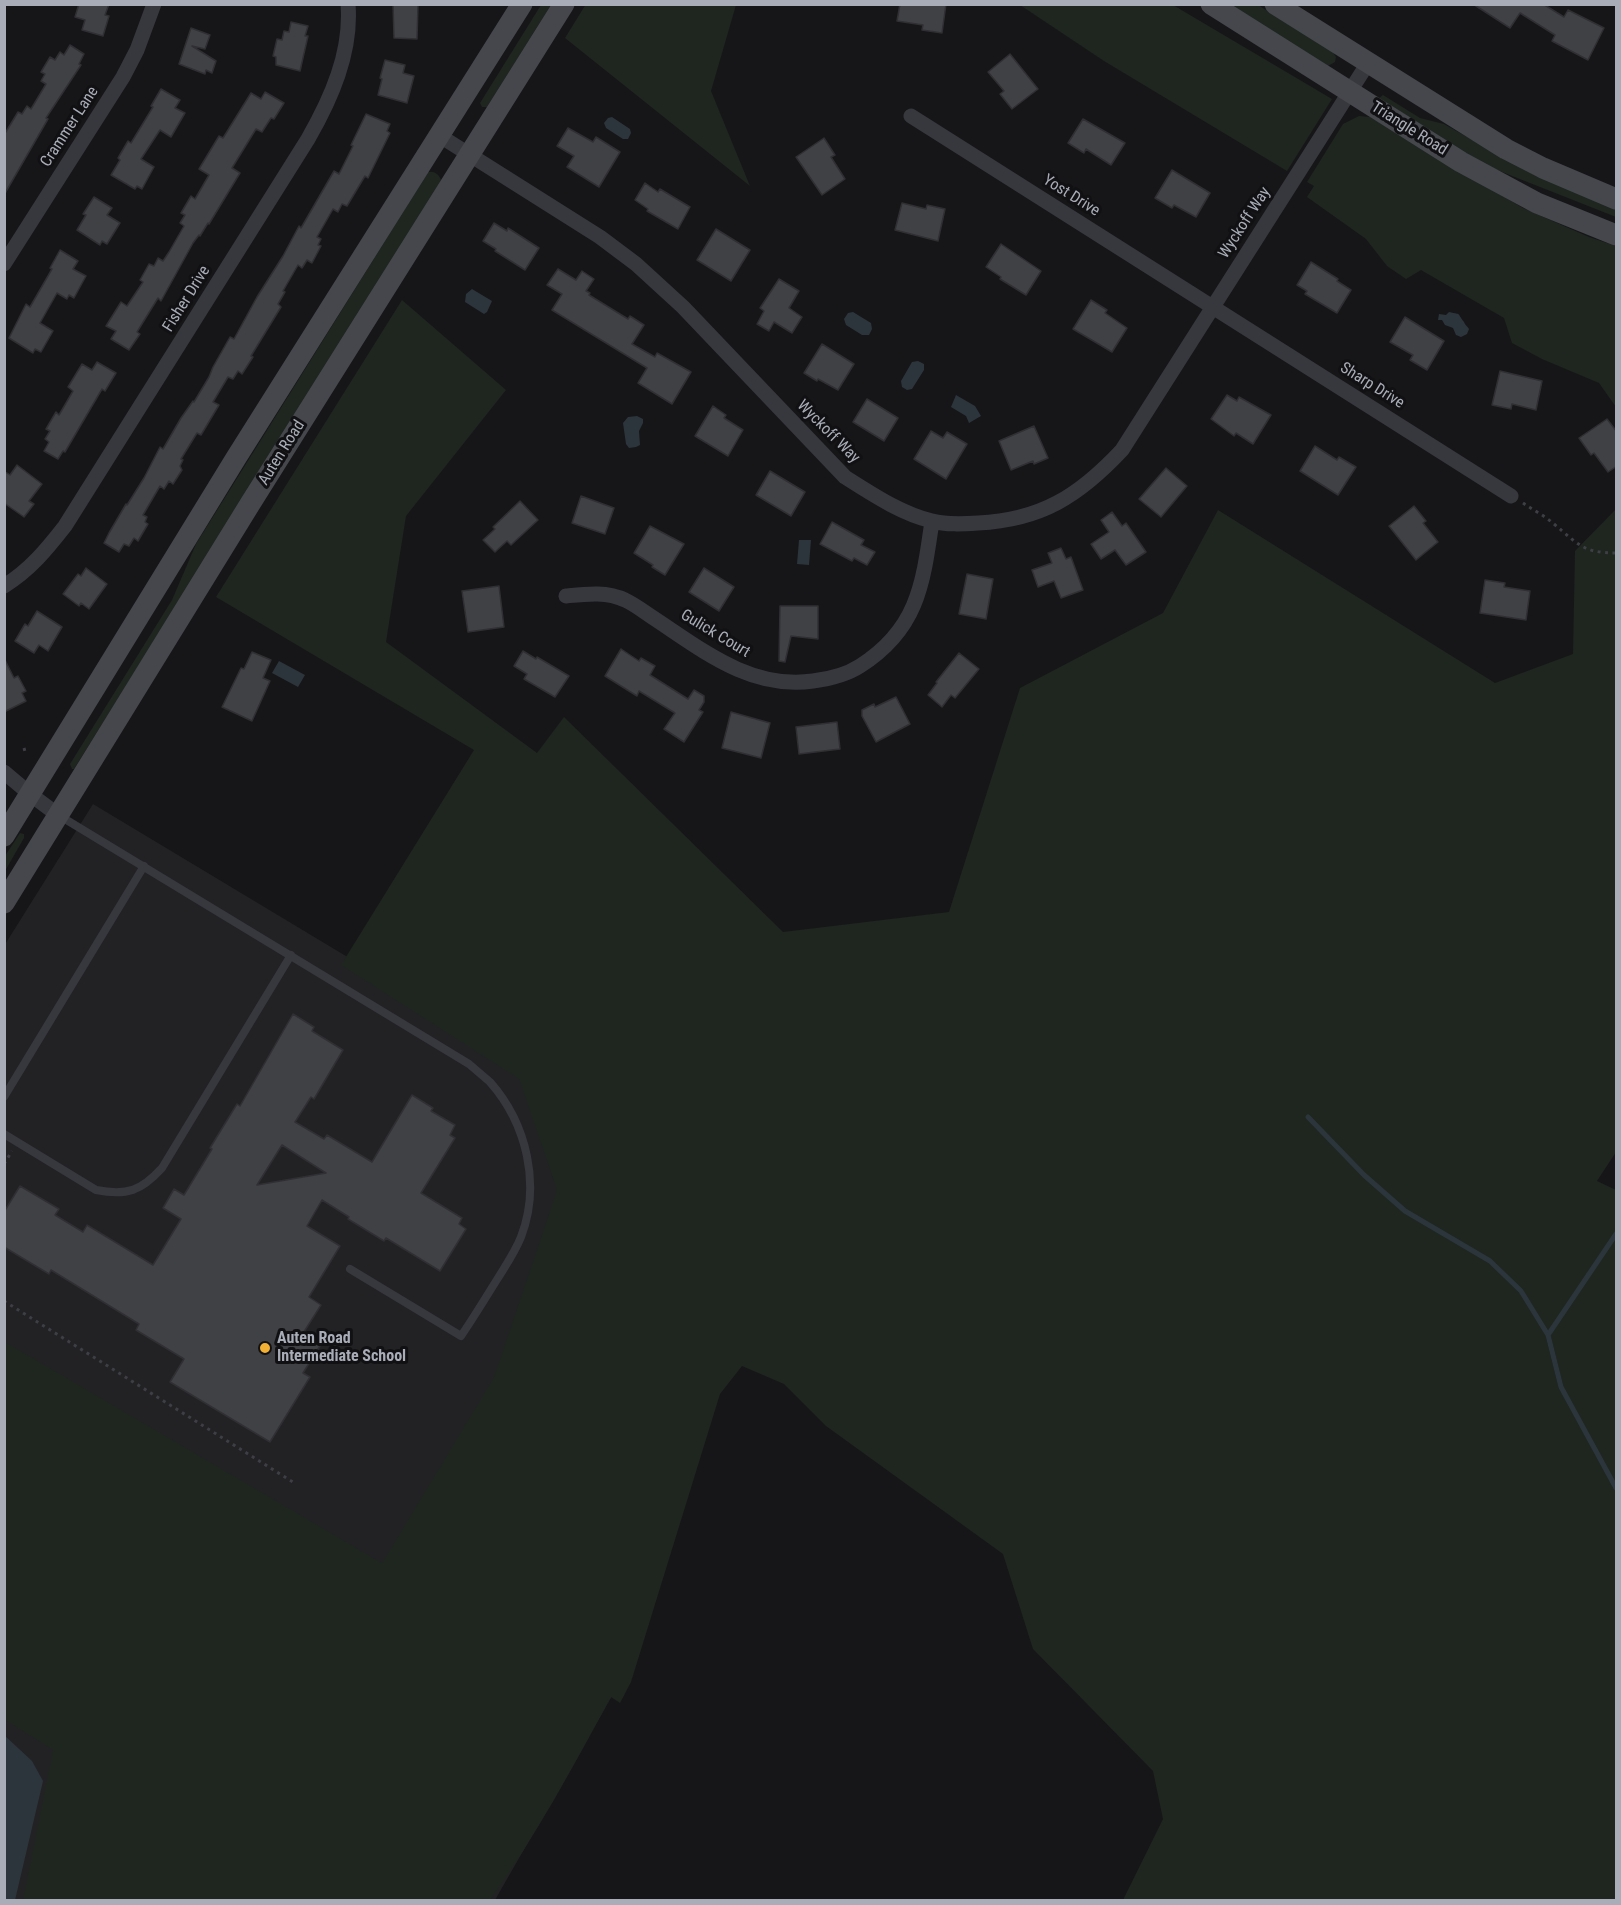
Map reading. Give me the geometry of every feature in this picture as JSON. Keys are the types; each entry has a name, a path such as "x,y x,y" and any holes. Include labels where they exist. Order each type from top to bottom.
{"street":[{"name":"Crammer Lane","path":"4,264 123,77 137,50 154,4"},
{"name":"Fisher Drive","path":"4,586 29,568 47,550 65,526 308,140 335,85 346,43 348,4"},
{"path":"4,836 236,458 522,4"},
{"name":"Auten Road","path":"4,903 256,494 564,4"},
{"name":"Triangle Road","path":"1211,4 1451,156 1537,203 1617,235"},
{"name":"Triangle Road","path":"1275,4 1506,149 1543,168 1617,199"},
{"name":"Wyckoff Way","path":"440,136 600,237 636,264 683,307 845,477 884,501 932,521 1003,522 1030,515 1079,490 1100,473 1122,450 1368,63"},
{"name":"Yost Drive","path":"911,116 1213,307"},
{"name":"Sharp Drive","path":"1213,307 1511,496"},
{"name":"Gulick Court","path":"567,596 594,593 624,599 717,659 744,673 768,681 795,684 828,679 855,669 873,657 903,627 914,607 922,580 932,521"},
{"path":"4,772 58,815"}],"lane":[{"path":"58,815 291,955 476,1070 489,1082 507,1106 521,1132 527,1156 530,1184 528,1213 512,1257 462,1336 350,1269"},
{"path":"4,1097 144,866"},
{"path":"4,1134 96,1190 113,1193 141,1187 162,1168 291,955"}],"path":[{"path":"1511,496 1550,520 1575,543 1603,553 1617,553"},
{"path":"24,748 26,755"},
{"path":"4,1301 296,1484"}],"shaded area":[{"path":"586,4 736,5 711,91 750,186 565,38"},
{"path":"541,5 551,5 487,107 482,107 480,103"},
{"path":"1020,5 1173,5 1332,99 1287,171 1104,61"},
{"path":"1229,5 1258,5 1333,52 1336,57 1335,62 1328,66"},
{"path":"1383,95 1420,118 1444,124 1533,174 1616,209 1616,217 1492,168 1379,98"},
{"path":"1359,116 1370,117 1523,208 1589,237 1616,246 1616,407 1599,383 1542,359 1512,343 1504,318 1421,270 1406,279 1387,266 1366,239 1307,197 1314,186 1307,182 1343,124"},
{"path":"612,117 630,129 628,139 623,139 606,128 604,123"},
{"path":"428,172 438,175 440,183 72,769 70,764 172,600 196,544"},
{"path":"472,289 492,301 484,314 465,302 466,294"},
{"path":"402,300 506,390 406,516 386,642 537,753 564,717 783,932 949,912 1020,688 1163,613 1218,510 1495,683 1573,654 1575,551 1616,509 1616,1152 1597,1181 1616,1190 1616,1900 1123,1900 1163,1819 1153,1771 1033,1649 1003,1554 826,1426 784,1384 742,1366 720,1394 631,1682 620,1703 611,1697 538,1826 490,1900 23,1900 53,1750 5,1720 5,1342 382,1563 494,1377 557,1190 519,1079 341,965 474,750 216,597"},
{"path":"853,312 871,323 872,329 869,335 862,335 846,325 844,319 848,313"},
{"path":"1449,312 1459,314 1469,329 1467,334 1461,337 1456,335 1453,328 1445,325 1442,320 1438,320 1439,314 1446,315"},
{"path":"918,361 924,364 924,370 912,389 907,390 902,387 901,381 912,362"},
{"path":"956,395 975,406 981,416 969,423 966,416 951,407"},
{"path":"637,416 643,419 639,431 640,445 629,448 626,444 623,423 628,417"},
{"path":"799,540 811,540 809,565 797,564"},
{"path":"279,661 305,675 298,687 272,673"},
{"name":"Auten Road Intermediate School","path":"93,804 652,1140 620,1682 495,1900 5,1900 4,946"},
{"path":"20,833 24,834 24,838 5,871 5,856"},
{"path":"4,1735 32,1761 43,1781 15,1900 5,1900"}],"building":[{"path":"79,4 109,4 105,15 109,16 103,36 82,30 85,20 75,17"},
{"path":"393,4 418,5 417,39 394,38"},
{"path":"900,4 946,4 942,33 922,30 923,25 897,21"},
{"path":"1473,4 1543,4 1564,17 1568,10 1604,28 1588,60 1552,41 1555,35 1520,13 1510,28"},
{"path":"291,22 308,26 300,71 276,65 276,57 273,56 277,39 282,40 284,31 289,32"},
{"path":"191,28 210,35 205,49 192,46 216,61 212,73 206,70 205,74 179,64"},
{"path":"70,45 84,54 79,64 81,65 46,118 48,119 4,195 4,135 18,112 22,114 27,106 31,109 46,84 41,81 45,74 41,72 50,57 55,60 60,52 64,55"},
{"path":"1010,54 1038,89 1012,109 1000,94 1004,91 988,72"},
{"path":"385,60 405,65 403,73 414,76 407,103 378,95"},
{"path":"161,89 180,100 175,108 185,113 171,137 160,130 141,159 154,167 142,189 137,186 135,189 111,175 120,160 118,158 128,141 131,143"},
{"path":"265,92 284,103 262,132 256,129 232,168 240,173 209,224 193,243 161,301 158,298 137,332 140,334 129,350 111,339 116,331 106,326 121,302 127,306 143,282 140,280 149,264 154,266 158,258 163,261 169,252 184,226 180,223 185,215 181,213 191,196 195,199 209,175 199,169 219,136 223,138 251,93 261,99"},
{"path":"366,114 390,124 387,131 390,133 368,178 365,176 347,206 342,204 338,212 333,209 317,237 321,239 318,245 321,246 312,263 307,260 302,268 298,265 283,291 285,292 278,304 281,307 251,356 253,357 242,374 238,371 233,379 228,377 213,402 219,405 201,435 197,433 181,459 183,460 180,466 182,470 173,484 169,481 164,489 160,486 143,515 147,517 145,522 148,524 138,541 134,538 129,546 124,544 119,552 104,543 109,533 144,478 160,447 163,449 181,418 194,402 230,337 234,339 299,226 301,228 334,171 339,174"},
{"path":"1083,119 1125,143 1111,165 1086,149 1084,153 1068,143"},
{"path":"568,128 593,142 596,137 620,152 599,187 567,167 574,156 557,146"},
{"path":"824,138 835,155 831,157 845,179 822,195 796,157"},
{"path":"1172,170 1210,193 1196,217 1174,205 1172,208 1155,198"},
{"path":"645,183 658,192 660,189 690,207 678,229 647,211 648,209 635,200"},
{"path":"94,197 112,208 107,215 120,223 107,244 102,241 100,245 77,230 86,215 83,214"},
{"path":"902,203 926,209 927,205 945,209 938,241 895,230"},
{"path":"494,223 507,231 508,228 539,248 525,270 483,241"},
{"path":"716,229 750,250 731,281 697,260"},
{"path":"1001,244 1041,271 1026,295 1000,279 1001,277 986,267"},
{"path":"60,250 78,261 73,269 86,276 74,298 69,295 67,299 57,293 40,323 53,331 41,352 35,349 33,353 9,338 26,304 30,307"},
{"path":"1311,262 1351,290 1337,313 1305,294 1307,291 1297,285"},
{"path":"558,269 576,280 582,271 594,279 586,291 590,293 589,295 628,319 630,316 644,325 632,344 655,357 657,353 691,372 672,404 638,383 647,368 552,310 562,294 547,285"},
{"path":"779,279 799,291 789,308 802,317 792,333 774,322 769,331 757,324 764,311 760,308"},
{"path":"1091,300 1107,310 1105,313 1127,328 1112,352 1073,329"},
{"path":"1405,317 1444,341 1427,370 1410,360 1413,355 1390,342"},
{"path":"822,344 854,364 838,390 804,373"},
{"path":"97,362 116,373 105,391 102,389 65,452 63,451 58,459 44,451 49,442 45,439 50,431 46,429 56,412 59,415 73,391 68,387 82,364 92,370"},
{"path":"1500,371 1542,381 1536,410 1512,404 1511,409 1492,405"},
{"path":"1227,395 1237,401 1239,397 1271,415 1253,444 1236,433 1234,436 1211,419"},
{"path":"867,399 898,418 884,441 853,422"},
{"path":"713,406 726,415 724,418 743,430 728,456 695,436"},
{"path":"1607,419 1617,432 1617,466 1608,472 1594,453 1591,455 1579,438"},
{"path":"1034,426 1048,458 1011,470 999,441"},
{"path":"931,431 943,438 947,432 967,444 946,479 914,459"},
{"path":"1315,446 1337,460 1339,457 1356,467 1338,495 1300,471"},
{"path":"17,465 42,484 29,501 34,504 24,517 4,503 4,471 10,475"},
{"path":"1166,468 1187,486 1161,517 1139,499"},
{"path":"770,471 805,492 791,516 756,495"},
{"path":"581,496 614,508 605,534 572,523"},
{"path":"520,501 538,520 511,545 507,541 495,552 483,540"},
{"path":"1414,506 1426,521 1423,523 1438,542 1416,560 1389,526"},
{"path":"1112,512 1122,526 1126,523 1146,552 1126,565 1115,550 1101,559 1091,544 1109,532 1101,520"},
{"path":"832,522 864,540 861,545 875,552 867,565 854,558 852,561 820,544"},
{"path":"650,526 684,544 665,575 634,553"},
{"path":"1061,548 1066,559 1071,557 1083,590 1061,598 1054,581 1038,587 1032,570 1052,563 1048,553"},
{"path":"86,568 107,584 89,609 81,603 79,606 63,594 78,574 81,576"},
{"path":"704,568 734,587 719,611 689,592"},
{"path":"967,574 993,579 986,619 959,614"},
{"path":"1485,580 1505,583 1504,587 1530,591 1526,620 1480,613"},
{"path":"499,586 504,627 468,632 462,591"},
{"path":"780,606 818,606 818,639 791,636 785,662 779,661"},
{"path":"37,611 62,627 48,651 39,645 34,653 15,641 25,624 28,626"},
{"path":"621,649 639,661 641,658 655,666 650,675 688,699 694,690 704,696 704,702 699,710 703,712 684,742 664,729 675,713 639,691 637,696 605,676"},
{"path":"523,651 569,676 555,697 524,679 527,674 514,666"},
{"path":"252,652 271,660 263,678 270,681 252,721 222,707 241,668 244,669"},
{"path":"959,653 979,669 955,698 951,695 942,707 928,695"},
{"path":"4,658 14,678 18,676 26,691 22,693 26,701 4,712"},
{"path":"896,697 910,724 876,742 862,716 862,710 874,704 875,707"},
{"path":"731,712 770,723 761,758 722,748"},
{"path":"837,722 840,749 799,754 796,727"},
{"path":"293,1014 314,1027 312,1031 343,1050 314,1099 311,1097 295,1122 324,1139 327,1135 372,1162 412,1095 433,1108 431,1111 455,1125 450,1135 455,1138 421,1193 462,1218 459,1224 466,1229 440,1271 386,1238 384,1241 322,1200 307,1226 340,1246 309,1297 321,1305 302,1335 320,1346 303,1373 310,1377 270,1442 170,1382 184,1359 136,1330 139,1324 51,1270 49,1274 4,1247 4,1212 20,1186 59,1209 55,1215 83,1232 87,1225 153,1265 181,1219 163,1208 174,1189 184,1195 237,1104 240,1106","holes":["282,1145 326,1173 257,1185"]}],"waterway":[{"path":"1308,1117 1364,1175 1405,1211 1490,1261 1521,1291 1548,1335 1561,1387 1616,1488"},
{"path":"1548,1335 1616,1234"}],"place":[{"name":"Auten Road Intermediate School","path":"265,1348"}]}
